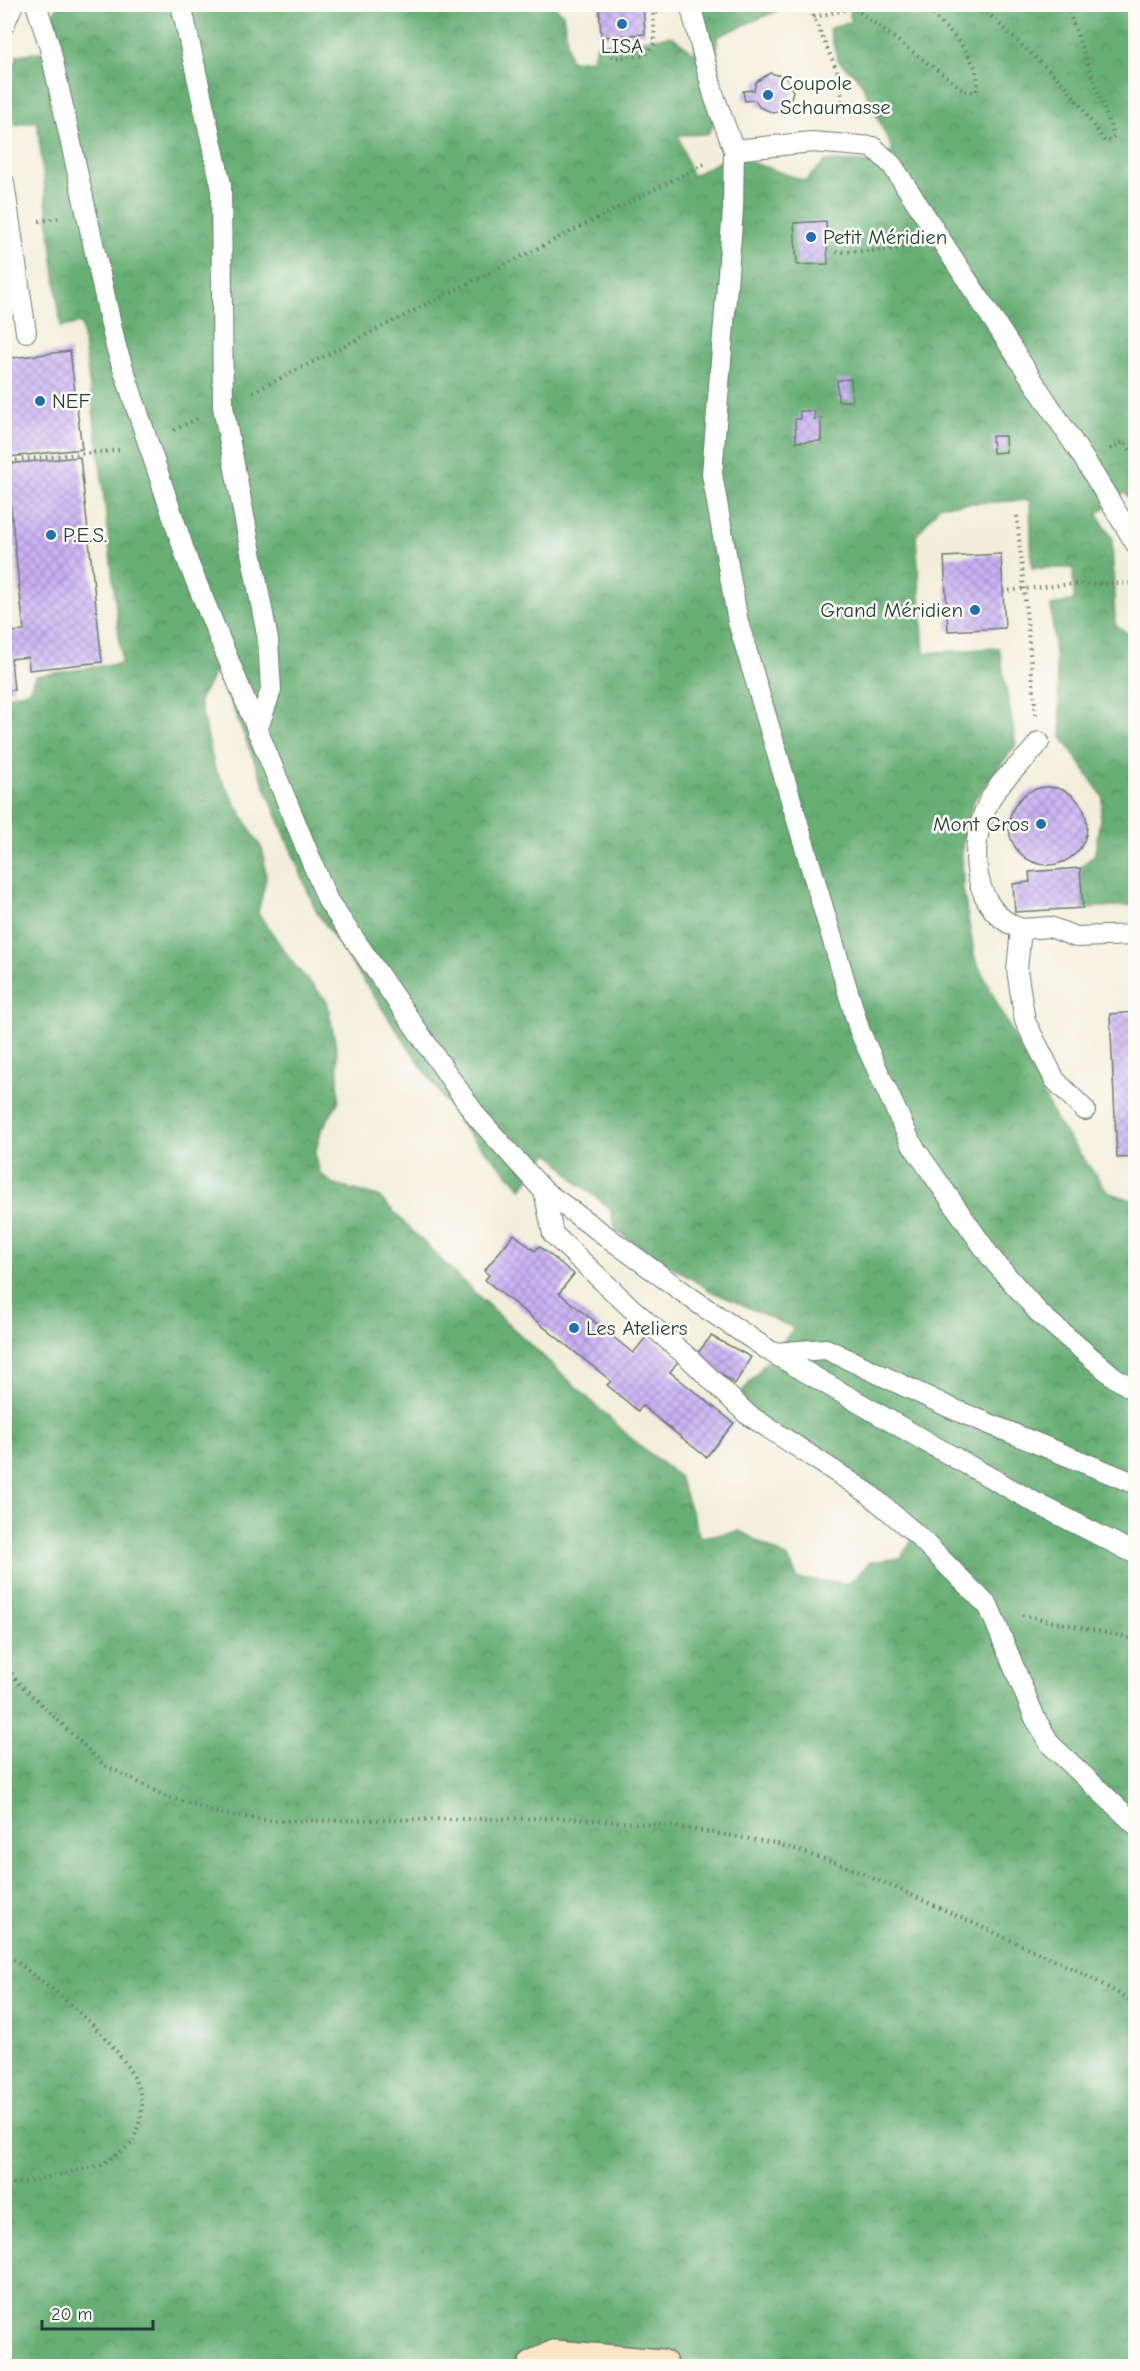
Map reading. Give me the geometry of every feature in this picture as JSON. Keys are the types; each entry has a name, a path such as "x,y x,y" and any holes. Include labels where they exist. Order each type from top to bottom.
{"main road":[{"path":"535,2367 555,2357 661,2367"}],"lane":[{"path":"4,25 13,4"},
{"path":"36,4 55,69 116,347 188,562 328,900 477,1117 544,1191 692,1299 773,1353 1026,1497 1136,1554"},
{"path":"181,4 221,185 223,407 268,640 271,690 257,731"},
{"path":"690,6 714,96 734,150 733,210 712,474 738,622 860,1032 911,1143 992,1259 1040,1314 1114,1377 1136,1391"},
{"path":"734,150 812,142 873,147 892,165 1086,462 1136,544"},
{"path":"4,183 26,332"},
{"path":"1040,742 1027,760 999,786 983,816 975,857 981,890 1004,923 1021,929 1050,927 1076,937 1136,935"},
{"path":"1021,929 1017,970 1025,1021 1055,1080 1085,1110"},
{"path":"544,1191 553,1234 631,1308 747,1414 868,1493 916,1534 989,1607 1035,1718 1050,1744 1136,1825"},
{"path":"773,1353 826,1349 953,1409 1136,1484"}],"path":[{"path":"808,4 839,75 843,106 812,142"},
{"path":"814,17 854,8 965,91 976,92 979,83 970,57 922,4"},
{"path":"978,4 1068,88 1105,142 1110,141 1114,136 1066,4"},
{"path":"604,47 613,58 645,56 655,43 653,12 690,6"},
{"path":"243,397 734,150"},
{"path":"836,252 895,250 917,242"},
{"path":"166,434 203,417"},
{"path":"4,461 127,449"},
{"path":"1017,516 1040,742"},
{"path":"1003,591 1074,584 1136,583"},
{"path":"989,1607 1136,1639"},
{"path":"4,1664 19,1683 103,1764 165,1796 224,1814 274,1821 567,1818 671,1826 775,1843 840,1864 903,1891 1078,1971 1136,2003"},
{"path":"4,1952 81,2013 128,2064 142,2104 133,2144 101,2165 17,2184 4,2183"}],"green space":[{"path":"59,5 553,5 563,14 570,61 592,59 598,44 672,36 695,54 697,5 780,5 781,9 717,37 718,116 708,134 678,135 692,176 731,155 805,181 826,161 866,162 893,151 860,80 838,60 829,29 851,22 849,5 1135,5 1135,508 1125,492 1097,514 1112,538 1115,624 1135,639 1135,905 1083,908 1080,868 1095,854 1103,797 1062,737 1051,606 1074,600 1073,568 1032,568 1030,500 940,505 916,536 924,653 999,648 1016,745 974,800 962,845 963,889 975,959 1057,1122 1108,1192 1135,1201 1135,2366 5,2366 5,696 29,691 35,676 122,663 99,452 81,323 61,327 37,121 14,125 11,90 17,55 40,52 61,44 53,14","holes":["217,669 316,911 465,1130 522,1188 549,1152 578,1183 610,1208 616,1231 711,1291 794,1328 742,1392 747,1414 915,1534 901,1558 870,1562 849,1583 798,1579 788,1558 740,1531 700,1537 679,1477 632,1439 457,1276 378,1196 334,1185 320,1173 315,1154 321,1131 339,1100 337,1052 327,1001 295,966 258,913 266,878 263,851 215,769 199,700"]}],"building":[{"name":"LISA","path":"599,5 643,5 645,34 601,37"},
{"name":"Coupole Schaumasse","path":"770,73 785,77 793,91 789,106 774,113 759,107 755,100 745,101 743,91 754,90 756,82"},
{"name":"Petit Méridien","path":"826,221 828,264 797,265 794,223"},
{"name":"NEF","path":"70,351 82,449 9,457 4,420 4,359"},
{"path":"851,379 852,401 838,401 837,380"},
{"path":"800,411 815,411 814,419 821,418 821,441 796,442 795,419 800,419"},
{"path":"992,436 1005,436 1006,452 993,453"},
{"name":"P.E.S.","path":"80,457 102,662 29,670 28,657 11,659 14,690 4,691 4,620 7,632 24,631 6,464"},
{"name":"Grand Méridien","path":"1001,554 1005,628 948,631 944,557"},
{"path":"1048,787 1063,790 1076,798 1084,811 1087,826 1084,841 1076,854 1063,862 1048,865 1033,862 1020,854 1012,841 1009,826 1012,811 1020,798 1033,790"},
{"path":"1080,868 1083,908 1015,912 1013,884 1030,882 1029,872"},
{"path":"1136,1012 1136,1157 1117,1158 1110,1014"},
{"name":"Les Ateliers","path":"514,1234 535,1251 539,1246 574,1274 559,1293 633,1353 648,1335 679,1360 670,1372 734,1423 706,1457 642,1406 638,1411 607,1385 611,1381 485,1280 489,1275 484,1271"},
{"path":"711,1336 751,1357 735,1384 696,1355"}],"place":[{"name":"LISA","path":"622,24"},
{"name":"Coupole Schaumasse","path":"768,95"},
{"name":"Petit Méridien","path":"811,237"},
{"name":"NEF","path":"40,401"},
{"name":"P.E.S.","path":"51,535"},
{"name":"Grand Méridien","path":"975,610"},
{"name":"Mont Gros","path":"1041,824"},
{"name":"Les Ateliers","path":"574,1328"}]}
